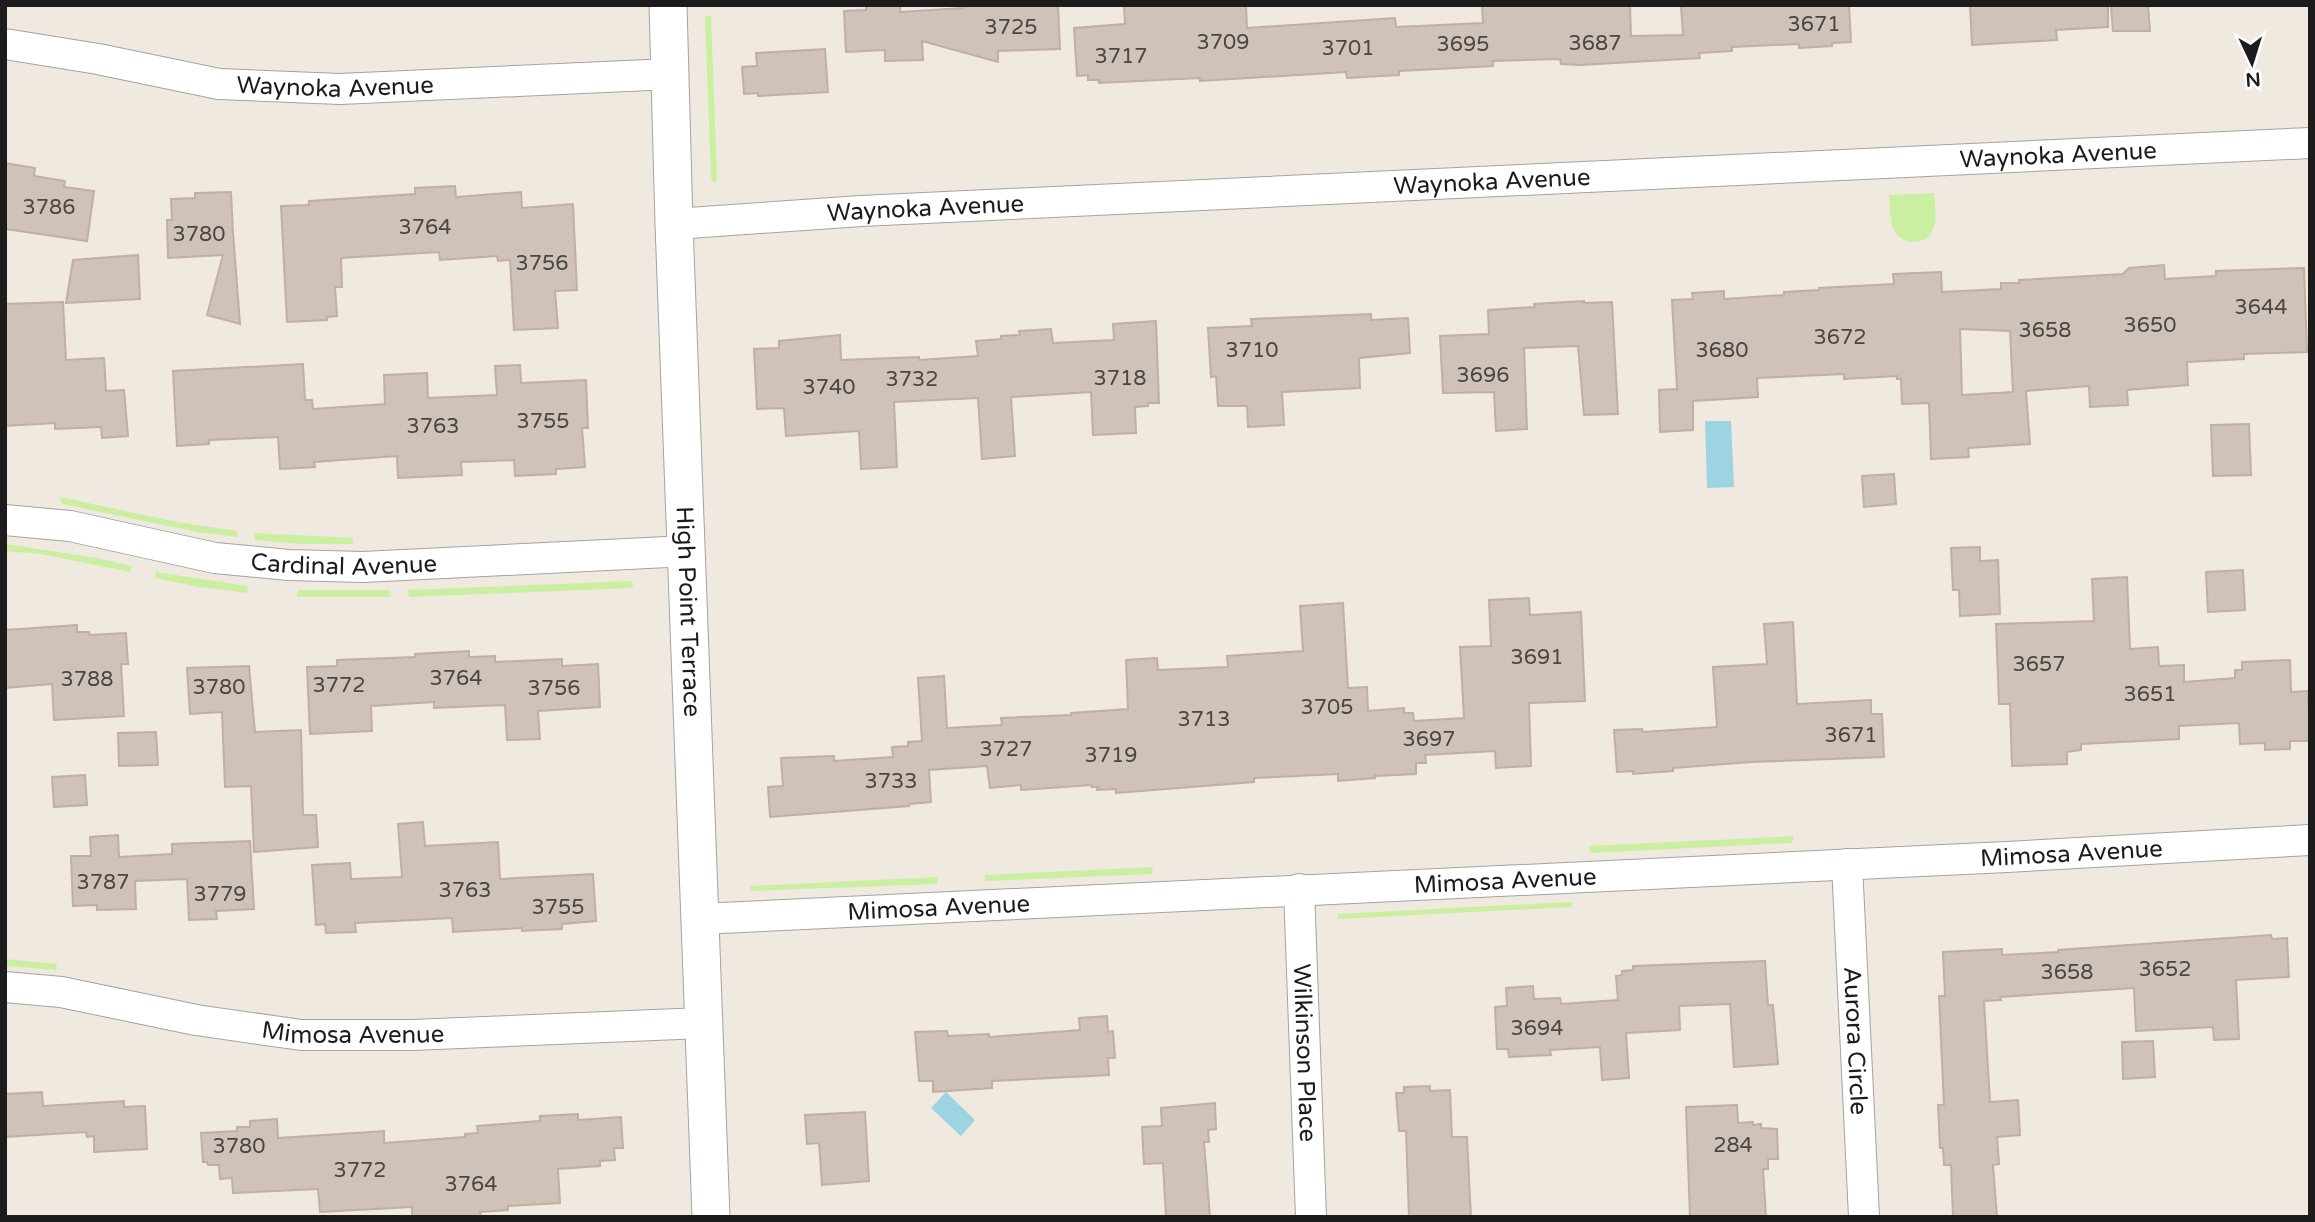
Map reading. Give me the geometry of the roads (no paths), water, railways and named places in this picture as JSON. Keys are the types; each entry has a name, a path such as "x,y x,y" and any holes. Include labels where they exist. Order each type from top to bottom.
{"street":[{"name":"High Point Terrace","path":"668,5 711,1217"},
{"name":"Waynoka Avenue","path":"5,44 98,59 219,84 340,89 671,74"},
{"name":"Waynoka Avenue","path":"674,224 903,209 2310,143"},
{"name":"Cardinal Avenue","path":"5,520 70,526 215,558 289,565 374,566 688,551"},
{"name":"Mimosa Avenue","path":"699,919 2310,841"},
{"name":"Aurora Circle","path":"1847,864 1864,1217"},
{"name":"Wilkinson Place","path":"1299,889 1311,1217"},
{"name":"Mimosa Avenue","path":"5,987 61,992 196,1020 272,1033 301,1035 412,1035 703,1023"}],"water":[{"path":"1705,421 1731,421 1734,487 1707,488"},
{"path":"946,1092 975,1120 961,1136 931,1108"}]}
